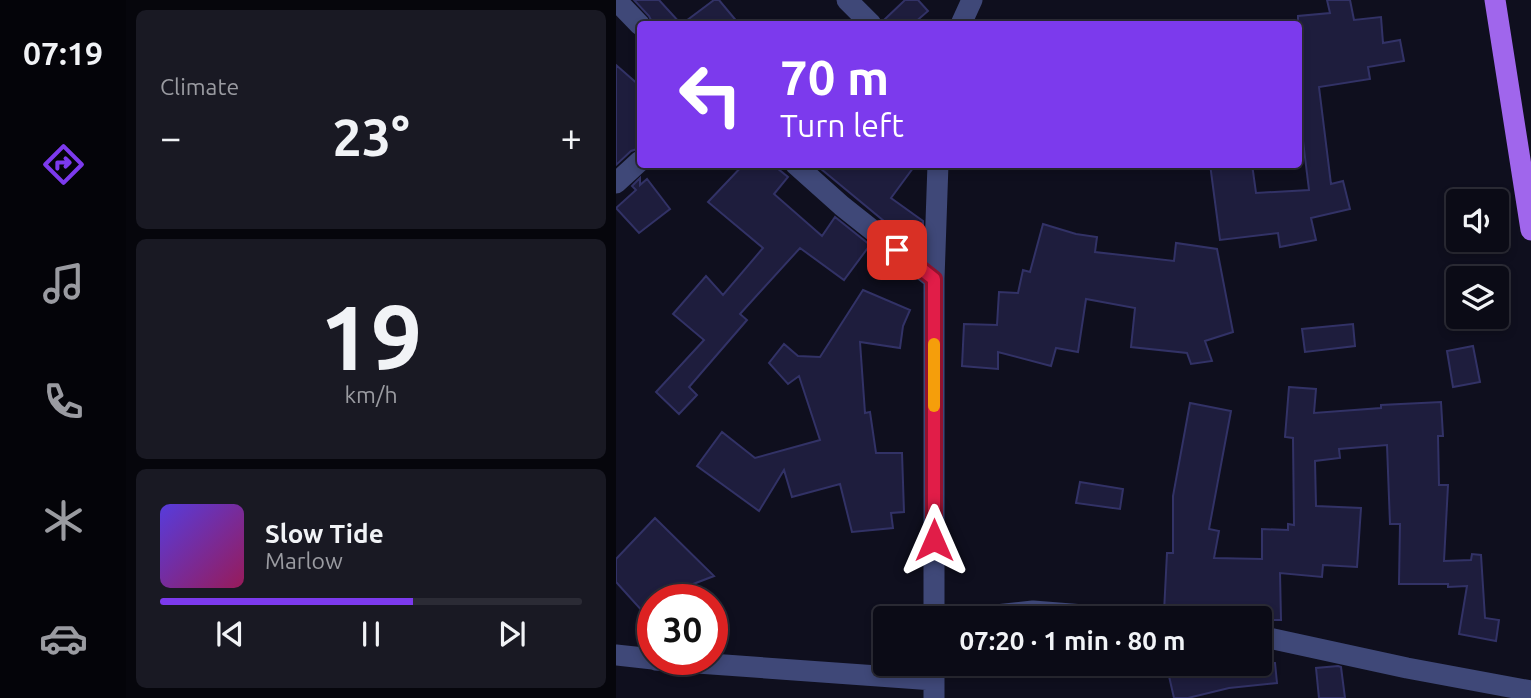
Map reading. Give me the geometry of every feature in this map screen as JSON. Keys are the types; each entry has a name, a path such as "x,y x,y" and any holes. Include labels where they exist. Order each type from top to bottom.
{"main road":[{"path":"1495,0 1531,230"}],"street":[{"path":"617,0 637,22"},
{"path":"847,0 868,21"},
{"path":"962,21 972,0"},
{"path":"616,183 637,164"},
{"path":"799,168 842,206 934,279"},
{"path":"934,606 934,279 938,168"},
{"path":"1272,639 1531,691"},
{"path":"617,654 637,657"},
{"path":"728,665 934,680"}],"building":[{"path":"634,0 659,0 678,21 652,21"},
{"path":"714,0 719,0 736,21 686,21"},
{"path":"905,0 918,0 928,11 916,21 884,20"},
{"path":"1327,0 1350,0 1354,20 1381,17 1383,43 1400,40 1404,61 1368,67 1370,79 1319,87 1331,184 1343,181 1350,209 1311,218 1316,240 1280,247 1278,233 1220,240 1211,168 1253,168 1256,193 1309,190 1302,133 1302,21 1298,21 1298,16 1330,13"},
{"path":"616,65 637,83 637,149 616,165"},
{"path":"740,168 777,168 788,177 774,194 822,236 835,217 870,245 844,280 800,248 740,314 747,320 689,387 697,395 679,414 656,392 704,340 673,314 706,276 723,295 763,248 708,202"},
{"path":"820,168 913,168 891,198 923,221 923,232 913,245"},
{"path":"640,178 640,185 647,179 670,209 639,233 616,208 636,190 632,186"},
{"path":"1043,224 1097,237 1095,252 1174,261 1176,243 1217,249 1233,332 1205,341 1212,361 1191,364 1187,353 1131,347 1135,308 1086,299 1078,352 1056,348 1051,366 998,352 998,369 962,366 964,324 997,325 999,292 1018,293 1023,270 1030,272"},
{"path":"863,290 910,310 903,326 900,348 860,342 865,413 870,412 876,453 902,453 904,512 891,513 893,528 852,532 840,484 792,497 784,470 759,511 697,466 722,432 755,458 820,440 799,376 788,384 769,363 784,344 798,356 820,357"},
{"path":"1353,324 1355,346 1305,352 1302,329"},
{"path":"1473,346 1480,382 1453,387 1447,351"},
{"path":"1289,387 1316,389 1314,413 1381,408 1381,405 1441,402 1443,436 1438,436 1439,485 1448,485 1444,561 1471,560 1472,554 1481,555 1485,618 1499,620 1496,641 1459,634 1467,586 1399,584 1400,524 1390,524 1387,445 1339,449 1340,458 1315,461 1316,506 1361,508 1357,567 1323,565 1322,577 1280,573 1281,620 1272,620 1272,606 1164,606 1167,553 1173,553 1173,496 1190,403 1231,411 1209,529 1219,531 1214,558 1262,559 1262,529 1288,530 1288,524 1294,525 1293,438 1285,437"},
{"path":"1080,482 1123,489 1120,509 1076,503"},
{"path":"655,518 714,576 693,584 637,584 637,605 616,582 616,559"},
{"path":"1272,663 1275,663 1277,683 1174,698 1169,676 1272,676"},
{"path":"1341,667 1345,698 1319,698 1316,668"}],"slow traffic":[{"path":"934,344 934,406"}],"route":[{"path":"897,250 934,279 934,540"}]}
